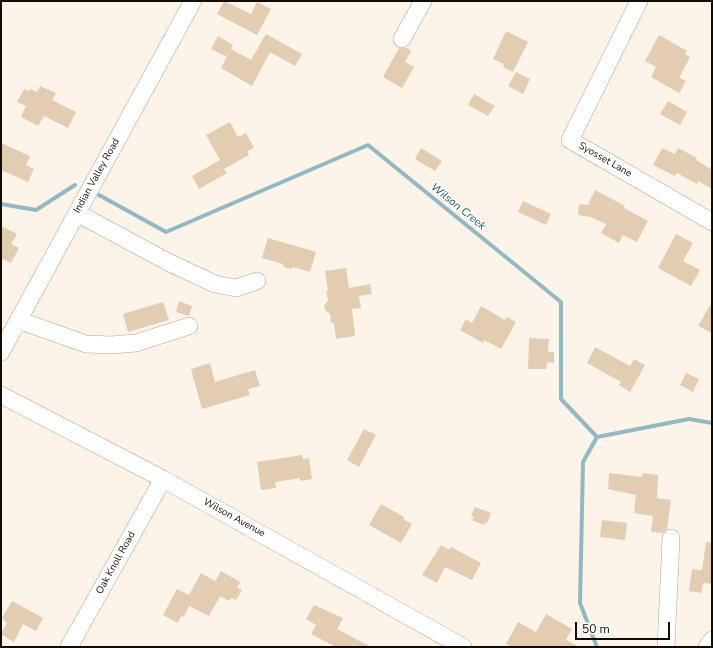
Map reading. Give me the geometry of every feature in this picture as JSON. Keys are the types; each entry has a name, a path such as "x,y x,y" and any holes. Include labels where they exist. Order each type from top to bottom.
{"street":[{"name":"Indian Valley Road","path":"1,352 193,1"},
{"path":"402,39 423,1"},
{"name":"Syosset Lane","path":"639,1 570,140 712,222"},
{"path":"77,213 168,262 215,284 236,288 257,281"},
{"path":"18,320 86,344 110,345 136,343 189,326"},
{"name":"Wilson Avenue","path":"1,395 163,479 463,647"},
{"name":"Oak Knoll Road","path":"69,647 163,479"},
{"path":"666,647 671,538"},
{"path":"707,647 712,640"}],"building":[{"path":"224,1 251,14 257,2 271,9 257,35 217,14"},
{"path":"506,31 528,42 513,72 503,67 504,64 493,59"},
{"path":"266,34 302,54 295,66 270,52 252,86 221,68 231,49 251,60"},
{"path":"659,35 687,51 685,54 690,57 679,78 686,81 679,93 651,77 656,67 645,61"},
{"path":"218,36 233,45 227,57 211,49"},
{"path":"399,48 406,48 411,51 405,62 414,67 402,88 383,77"},
{"path":"516,72 530,79 523,94 508,86"},
{"path":"40,86 56,93 52,100 76,112 68,128 44,116 38,126 21,117 26,106 17,102 24,89 29,91 30,89 37,92"},
{"path":"474,94 495,106 488,116 468,105"},
{"path":"668,101 687,112 680,125 660,114"},
{"path":"230,122 238,137 246,133 254,148 247,151 249,155 224,169 227,173 199,189 192,176 220,160 206,135"},
{"path":"1,143 30,156 26,165 34,169 28,182 1,170"},
{"path":"421,148 442,161 435,171 415,159"},
{"path":"662,148 675,154 678,148 697,158 696,160 712,170 712,189 698,181 697,184 677,173 675,176 653,165"},
{"path":"595,190 625,206 624,208 648,221 637,242 623,235 619,243 601,233 606,224 591,217 578,215 579,204 588,205"},
{"path":"523,201 551,214 546,225 518,212"},
{"path":"1,226 17,234 11,244 19,248 11,263 3,259 1,263"},
{"path":"676,234 693,243 683,261 700,270 691,286 658,268"},
{"path":"268,238 316,252 310,272 293,267 291,269 284,267 283,264 262,258"},
{"path":"346,268 349,288 370,284 372,294 359,296 361,308 352,309 355,336 336,339 334,323 331,323 330,314 325,310 324,306 328,300 325,271"},
{"path":"179,301 192,306 189,316 176,312"},
{"path":"163,302 169,320 128,332 123,314"},
{"path":"712,302 712,333 698,326"},
{"path":"481,306 505,320 507,317 516,322 501,349 484,340 483,343 460,330 466,319 472,323"},
{"path":"529,338 549,339 548,352 554,352 554,363 547,362 546,369 528,369"},
{"path":"595,347 630,366 634,359 645,365 630,392 619,385 621,382 587,363"},
{"path":"210,363 215,382 255,370 260,386 248,389 250,395 202,409 191,369"},
{"path":"686,373 699,379 693,392 680,385"},
{"path":"364,429 376,435 359,467 347,460"},
{"path":"302,455 303,459 309,458 312,479 300,481 300,478 275,482 276,488 261,490 257,462"},
{"path":"609,473 642,477 643,473 658,475 657,498 671,500 667,529 662,533 651,532 653,516 634,513 636,495 608,489"},
{"path":"381,504 404,517 403,519 412,524 401,543 369,525"},
{"path":"475,507 491,513 487,523 485,522 484,525 472,520 474,517 471,515"},
{"path":"602,520 627,523 625,540 600,537"},
{"path":"706,542 712,543 712,584 703,583 701,593 689,591 692,569 702,570"},
{"path":"441,545 449,550 451,547 481,563 472,580 445,567 437,583 422,575"},
{"path":"221,571 240,582 237,588 242,590 236,600 231,598 229,601 220,596 209,616 189,606 184,617 181,616 178,623 163,615 177,589 189,595 201,573 215,581"},
{"path":"12,601 43,618 36,631 23,624 14,642 1,634 7,623 2,618"},
{"path":"314,605 343,618 337,629 371,647 336,647 311,634 316,625 306,619"},
{"path":"546,614 572,629 566,640 579,647 512,647 506,644 518,622 536,632"}],"waterway":[{"name":"Wilson Creek","path":"99,195 166,232 368,145 561,302 561,399 597,437 689,419 712,423"},
{"name":"Wilson Creek","path":"1,204 36,210 75,185"},
{"path":"597,437 583,462 580,603 597,647"}]}
